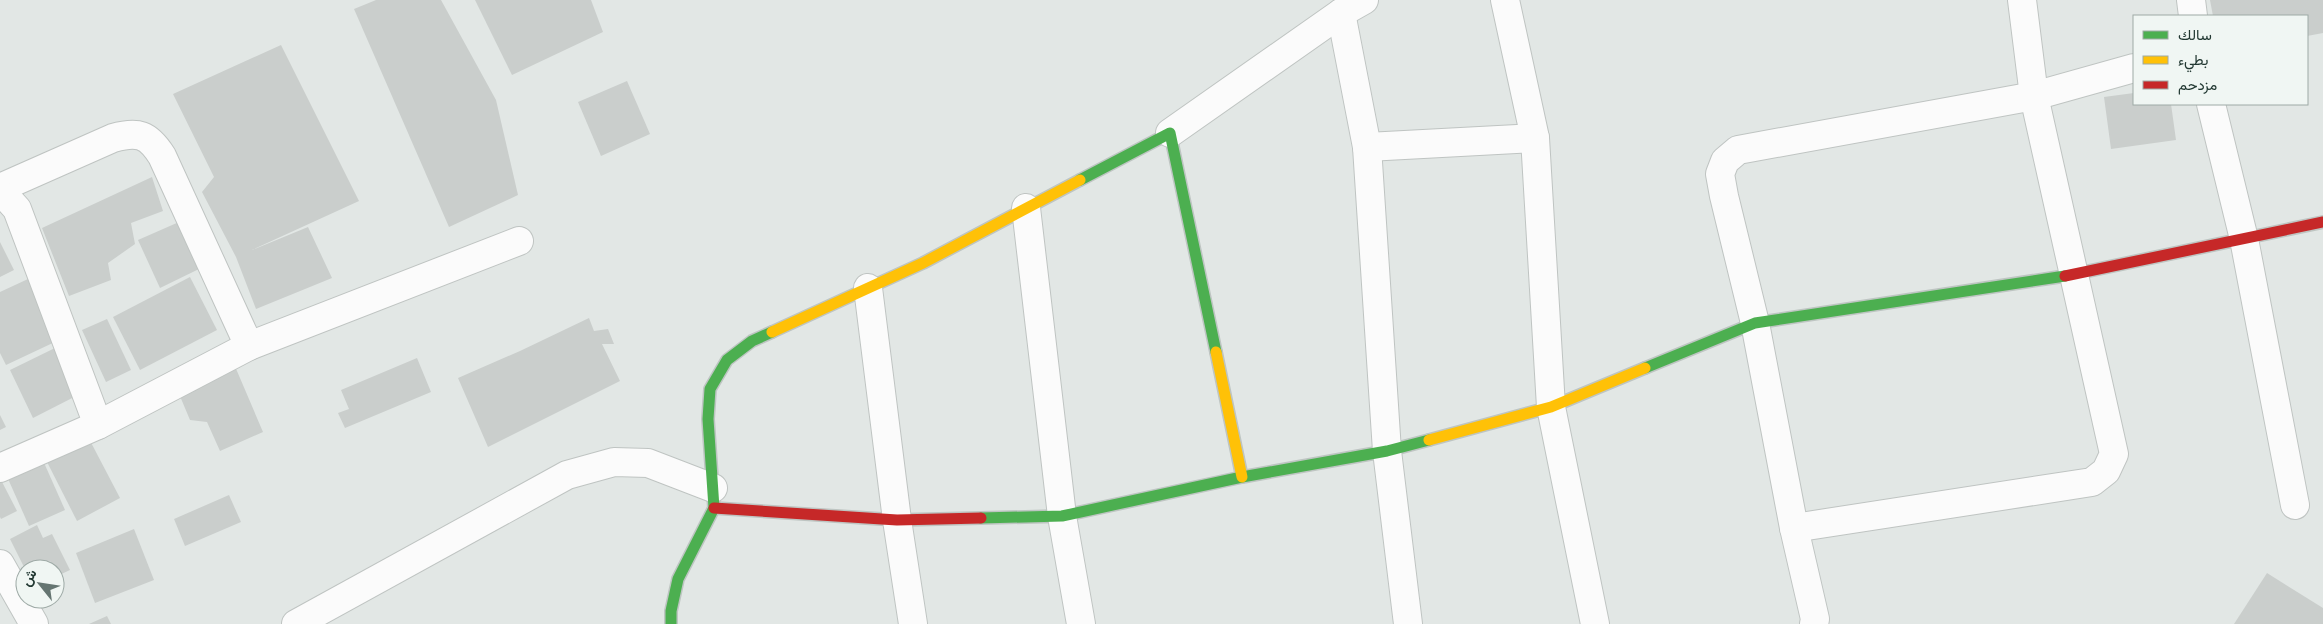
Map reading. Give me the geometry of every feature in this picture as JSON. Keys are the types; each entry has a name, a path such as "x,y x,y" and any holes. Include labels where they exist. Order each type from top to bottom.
{"street":[{"path":"1505,0 1535,138 1551,407 1595,624"},
{"path":"1794,528 2092,482 2106,471 2114,454 2034,96 2022,0"},
{"path":"2191,0 2193,15"},
{"path":"671,624 671,611 678,578 714,498 708,419 710,389 727,360 752,341 979,235 1026,208 1170,133 1353,6 1367,147 1387,452 1408,624"},
{"path":"1814,624 1815,619 1794,528 1755,323 1724,196 1720,174 1725,161 1738,150 2034,96 2133,68"},
{"path":"2211,105 2244,239 2295,505"},
{"path":"0,188 113,138 130,133 145,136 155,144 162,156 249,346"},
{"path":"1170,133 1242,477"},
{"path":"1367,147 1535,138"},
{"path":"0,194 7,198 17,209 98,425"},
{"path":"1026,208 1062,516 1081,624"},
{"path":"296,624 567,475 614,462 648,462 714,498 897,520 1062,516 1242,477 1387,452 1551,407 1755,323 2074,275 2323,222"},
{"path":"0,468 98,425 249,346 519,241"},
{"path":"868,288 897,520 913,624"},
{"path":"0,564 34,624"}],"building":[{"path":"376,0 441,0 496,100 518,195 449,227 354,9"},
{"path":"475,0 591,0 603,32 512,75"},
{"path":"2210,0 2323,0 2323,33 2308,36 2308,15 2213,15"},
{"path":"281,45 359,201 252,250 308,227 332,278 256,309 236,257 202,192 214,177 173,94"},
{"path":"627,81 650,134 601,156 578,102"},
{"path":"2133,93 2133,105 2171,105 2176,140 2111,149 2104,97"},
{"path":"152,177 163,211 131,223 135,244 108,263 111,280 69,296 42,228"},
{"path":"179,222 199,269 160,288 138,240"},
{"path":"0,242 14,270 0,277"},
{"path":"190,277 217,330 140,370 113,317"},
{"path":"28,279 57,341 6,365 0,353 0,292"},
{"path":"589,318 594,331 608,329 614,344 602,344 620,381 488,447 458,378"},
{"path":"107,319 131,370 106,382 82,330"},
{"path":"57,347 80,394 33,418 10,370"},
{"path":"417,358 431,392 345,428 338,413 349,409 341,390"},
{"path":"234,364 263,432 220,451 207,422 190,420 177,389"},
{"path":"0,415 6,427 0,430"},
{"path":"86,433 120,498 77,521 44,456"},
{"path":"41,456 65,510 29,526 5,472"},
{"path":"0,478 17,511 1,519 0,517"},
{"path":"229,495 241,522 185,546 174,519"},
{"path":"37,525 43,538 52,534 64,559 20,559 10,539"},
{"path":"134,529 154,580 95,603 76,553"},
{"path":"65,560 70,570 65,572"},
{"path":"2267,573 2323,608 2323,624 2234,624"},
{"path":"107,616 111,624 89,624"}],"traffic: fast":[{"path":"1080,180 1170,133 1216,352"},
{"path":"1645,368 1755,323 2065,276"},
{"path":"671,624 671,611 678,579 714,508 708,419 710,389 727,360 752,341 772,332"},
{"path":"981,518 1062,516 1242,477 1387,451 1429,440"}],"traffic: slow":[{"path":"772,332 923,263 1080,180"},
{"path":"1216,352 1242,477"},
{"path":"1429,440 1551,407 1645,368"}],"traffic: jam":[{"path":"2065,276 2323,222"},
{"path":"714,508 897,520 981,518"}]}
